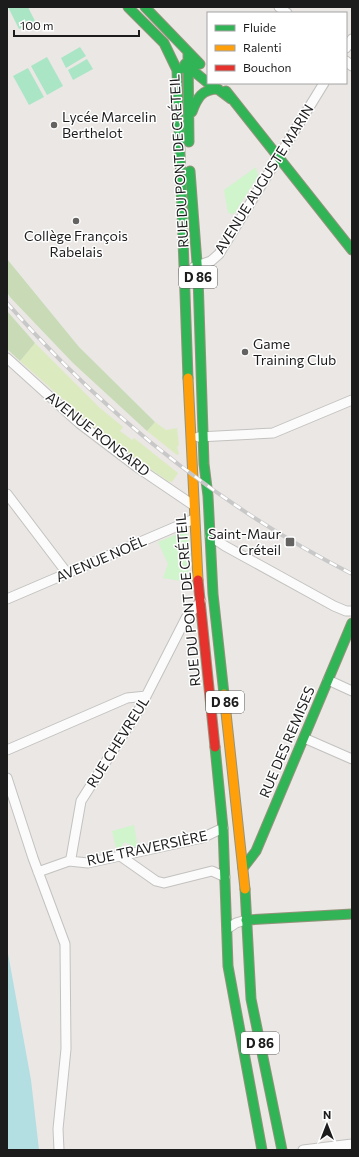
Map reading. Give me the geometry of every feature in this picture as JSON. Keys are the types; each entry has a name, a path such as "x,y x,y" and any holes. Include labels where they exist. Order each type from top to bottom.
{"main road":[{"name":"D 86","path":"128,7 160,37 173,56"},
{"path":"145,7 207,70"},
{"name":"RUE DU PONT DE CRÉTEIL","path":"188,52 190,158 198,267 205,436 204,464 210,522 213,594 243,868 251,999 282,1150"},
{"path":"173,56 207,82"},
{"name":"RUE DU PONT DE CRÉTEIL","path":"173,56 177,70 193,505 196,554 223,828 228,966 262,1150"},
{"path":"177,70 200,64"},
{"path":"189,118 198,96 210,88 219,86 352,250"},
{"path":"193,505 210,522"},
{"path":"194,519 210,536"},
{"path":"196,554 203,550 211,552"},
{"name":"RUE DES REMISES","path":"243,868 256,851 352,623"},
{"path":"246,920 352,914"}],"street":[{"name":"AVENUE AUGUSTE MARIN","path":"198,267 216,258 219,254 323,84"},
{"path":"184,267 198,267"},
{"name":"AVENUE RONSARD","path":"7,358 79,423 137,467 193,505"},
{"path":"190,437 273,433 352,400"},
{"path":"7,494 67,573"},
{"name":"AVENUE NOËL","path":"7,599 194,519"},
{"path":"210,536 225,546 334,606 346,611 352,610"},
{"name":"RUE CHEVREUL","path":"69,861 74,851 81,801 146,696 186,618 201,601"},
{"path":"328,680 352,691"},
{"path":"7,750 127,698 146,696"},
{"path":"304,738 352,759"},
{"path":"7,778 38,872 62,934 66,954 66,1049 58,1128 59,1150"},
{"name":"RUE TRAVERSIÈRE","path":"69,861 88,863 202,838 223,828"},
{"path":"119,855 156,881 164,883 212,870 225,877"},
{"path":"38,872 69,861"},
{"path":"226,929 236,923 246,920"},
{"path":"303,1150 352,1144"}],"green space":[{"path":"8,7 28,7 35,21 19,29"},
{"path":"80,47 86,56 66,68 61,58"},
{"path":"47,57 63,86 47,95 31,66"},
{"path":"87,59 93,69 73,80 68,70"},
{"path":"28,68 44,97 29,105 13,76"},
{"path":"256,167 258,176 234,214 228,213 224,190"},
{"path":"7,259 79,347 155,422 147,431 73,363 10,297 7,292"},
{"path":"7,311 35,343 20,361 7,349"},
{"path":"35,343 100,408 123,427 120,431 132,440 134,438 178,473 172,482 168,481 111,442 20,361"},
{"path":"155,422 166,430 177,428 179,445 177,447 179,454 177,455 147,431"},
{"path":"185,531 188,535 190,548 190,563 187,582 163,578 168,564 158,542"},
{"path":"134,825 138,849 125,842 117,852 112,831"}],"water":[{"path":"7,948 31,1080 39,1150 7,1150"}],"railway":[{"path":"7,303 44,344 83,383 124,420 167,455 256,519 304,548 352,574"}],"traffic: fast":[{"path":"128,7 164,43 177,70 188,378"},
{"path":"145,7 200,64 180,69"},
{"path":"188,52 189,142"},
{"path":"185,64 207,82"},
{"path":"211,84 231,99"},
{"path":"192,112 201,95 212,89 218,89"},
{"path":"226,91 352,250"},
{"path":"190,171 198,276 204,464 208,496 213,594 224,694"},
{"path":"243,868 256,851 352,623"},
{"path":"215,747 223,828 228,966 262,1150"},
{"path":"245,889 251,999 282,1150"},
{"path":"246,920 352,914"}],"traffic: slow":[{"path":"188,378 198,580"},
{"path":"224,694 245,889"}],"traffic: jam":[{"path":"198,580 215,747"}],"place":[{"name":"Lycée Marcelin Berthelot","path":"54,125"},
{"name":"Collège François Rabelais","path":"76,221"},
{"name":"Game Training Club","path":"245,352"},
{"name":"Saint-Maur Créteil","path":"290,542"}]}
